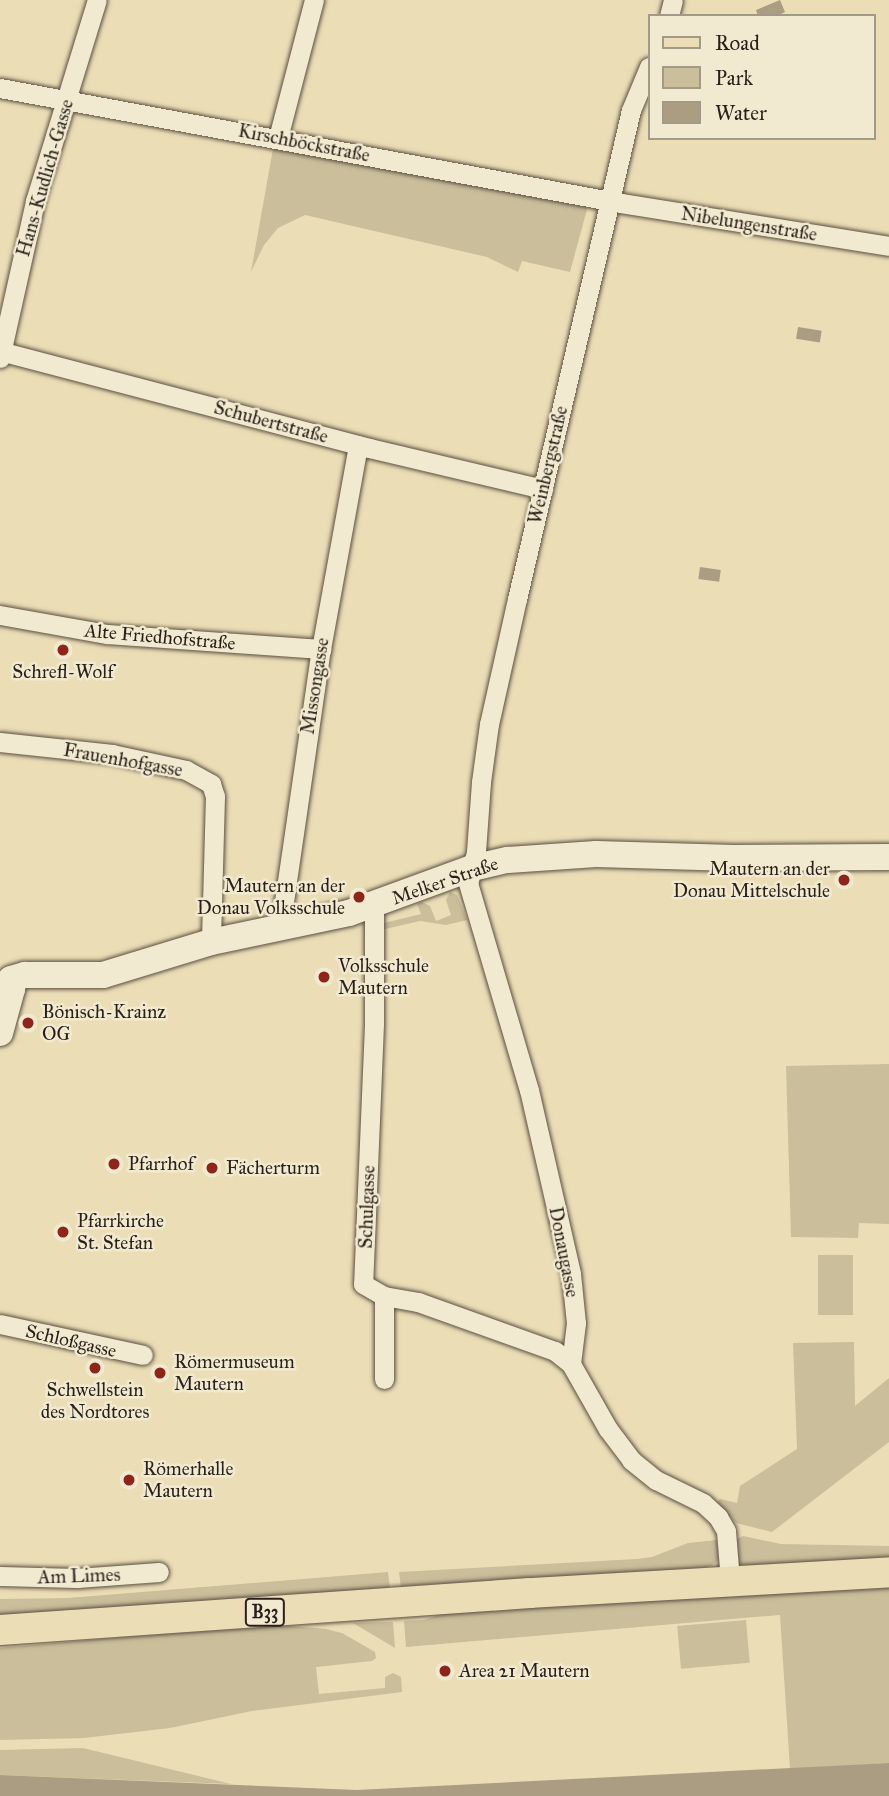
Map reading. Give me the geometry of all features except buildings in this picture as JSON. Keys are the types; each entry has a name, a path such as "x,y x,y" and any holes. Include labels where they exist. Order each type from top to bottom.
{"main road":[{"name":"B33","path":"0,1630 889,1572"}],"street":[{"name":"Hans-Kudlich-Gasse","path":"0,354 34,201 68,101 97,0"},
{"path":"278,138 314,0"},
{"name":"Weinbergstraße","path":"472,868 489,724 608,201 631,110 648,69"},
{"name":"Kirschböckstraße","path":"0,89 278,138 608,201"},
{"name":"Nibelungenstraße","path":"608,201 889,246"},
{"name":"Schubertstraße","path":"0,354 543,489"},
{"name":"Missongasse","path":"280,929 321,649 358,445"},
{"name":"Alte Friedhofstraße","path":"0,615 107,634 321,649"},
{"name":"Frauenhofgasse","path":"0,741 112,754 186,770 211,784 215,796 211,942"},
{"name":"Melker Straße","path":"5,974 103,975 211,942 280,929 374,906 472,868 508,860 586,854 889,857"},
{"name":"Donaugasse","path":"472,868 469,889 529,1090 570,1274 576,1324 571,1364"},
{"name":"Schulgasse","path":"374,906 374,1024 363,1284 384,1296"},
{"path":"0,1033 12,989 5,974"},
{"path":"384,1379 384,1296 418,1302 465,1317 555,1351 571,1364 608,1429 631,1460 656,1480 703,1503 718,1517 726,1531 730,1581"},
{"name":"Schloßgasse","path":"0,1324 143,1355"},
{"name":"Am Limes","path":"0,1576 77,1577 159,1572"}],"green space":[{"path":"274,143 589,202 570,272 522,261 518,272 487,257 305,215 278,228 264,245 251,272"},
{"path":"450,892 457,895 467,920 446,925 420,921 381,930 384,923 421,914 417,904 422,902 430,906 436,921 451,915 446,900"},
{"path":"889,1064 889,1224 859,1223 858,1238 791,1237 786,1066"},
{"path":"818,1255 853,1255 853,1315 818,1315"},
{"path":"854,1342 855,1406 889,1378 889,1442 772,1532 736,1523 717,1502 720,1499 737,1503 740,1486 797,1449 793,1343"},
{"path":"743,1536 781,1544 889,1546 889,1559 746,1567 739,1564 737,1539"},
{"path":"717,1540 719,1560 711,1566 686,1572 401,1588 399,1572 637,1559 652,1557 688,1543"},
{"path":"388,1572 390,1589 0,1616 0,1599 68,1598"},
{"path":"889,1587 889,1763 790,1769 780,1615 406,1647 404,1621 424,1620 444,1613"},
{"path":"746,1620 750,1663 681,1669 677,1626"},
{"path":"393,1622 395,1648 353,1623"},
{"path":"269,1624 342,1633 375,1652 376,1658 372,1661 316,1667 319,1694 385,1688 385,1677 393,1673 401,1677 402,1692 252,1711 170,1728 84,1738 0,1740 0,1648"},
{"path":"83,1748 231,1784 0,1775 0,1750"}],"water":[{"path":"780,0 785,12 757,14 756,10"},
{"path":"798,327 822,331 820,343 796,339"},
{"path":"700,567 721,570 719,582 698,579"},
{"path":"889,1763 889,1796 0,1796 0,1775 357,1790"}],"place":[{"name":"Schrefl-Wolf","path":"63,650"},
{"name":"Mautern an der Donau Mittelschule","path":"844,880"},
{"name":"Mautern an der Donau Volksschule","path":"359,897"},
{"name":"Volksschule Mautern","path":"324,977"},
{"name":"Bönisch-Krainz OG","path":"28,1023"},
{"name":"Pfarrhof","path":"114,1164"},
{"name":"Fächerturm","path":"212,1168"},
{"name":"Pfarrkirche St. Stefan","path":"63,1232"},
{"name":"Schwellstein des Nordtores","path":"95,1368"},
{"name":"Römermuseum Mautern","path":"160,1373"},
{"name":"Römerhalle Mautern","path":"129,1480"},
{"name":"Area 21 Mautern","path":"445,1671"}]}
